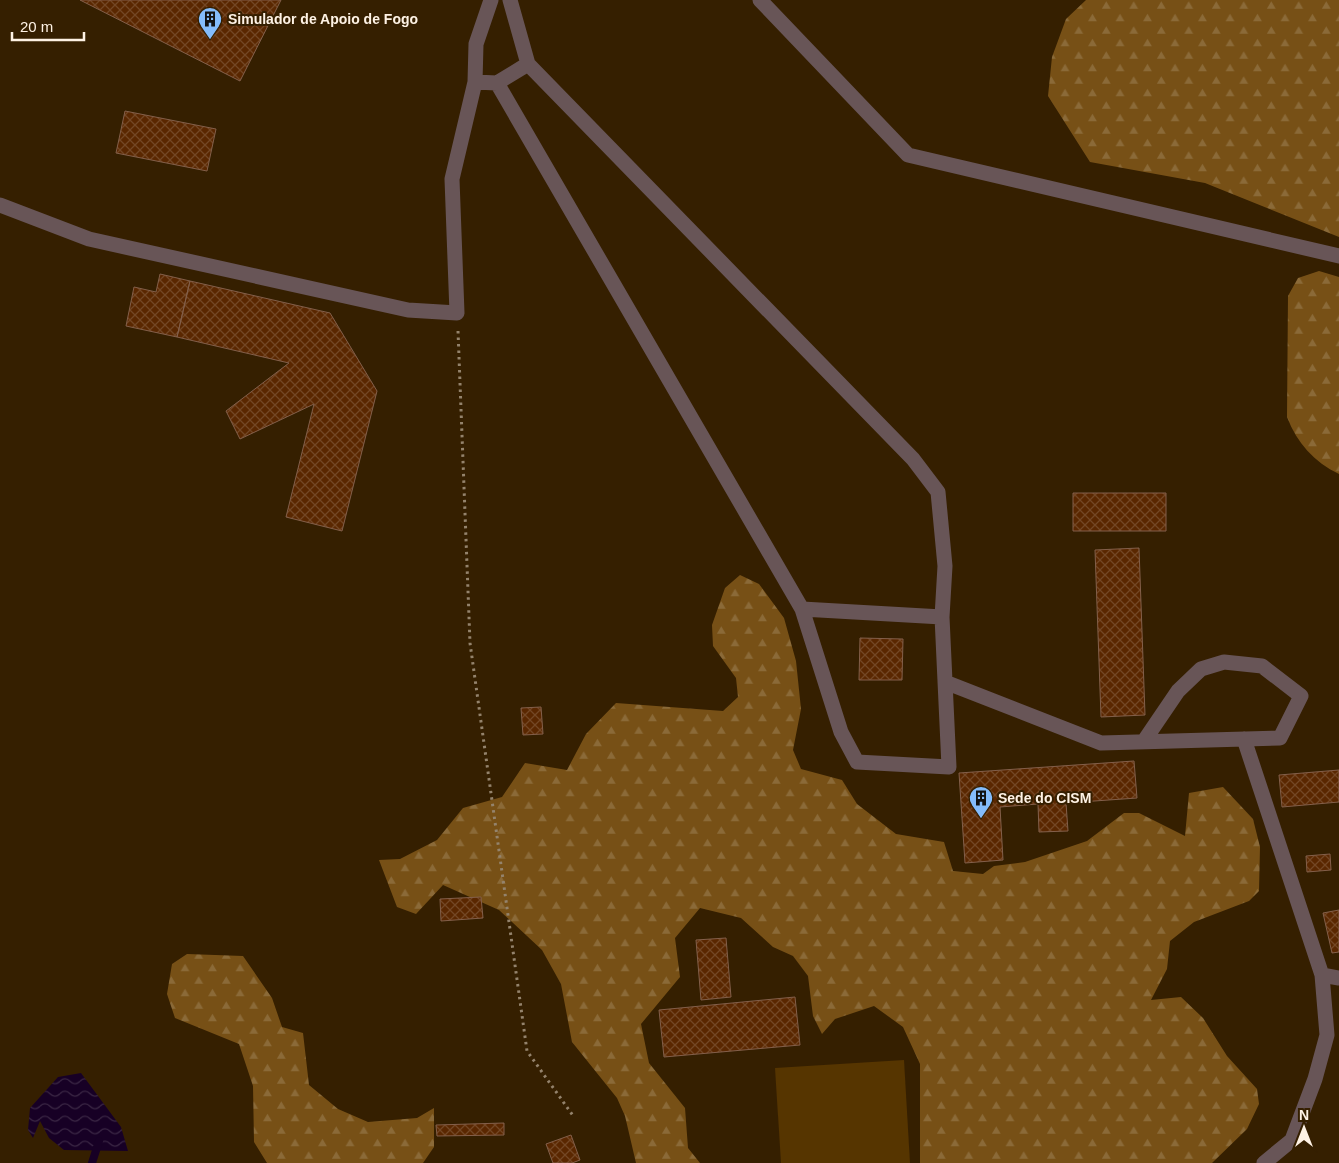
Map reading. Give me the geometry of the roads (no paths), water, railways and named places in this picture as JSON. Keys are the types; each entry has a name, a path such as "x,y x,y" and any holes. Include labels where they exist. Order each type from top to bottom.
{"lane":[{"path":"0,206 89,239 408,310 457,313 452,179 475,82 476,44 491,0"},
{"path":"497,83 802,609 841,732 857,762 950,767 942,617 944,566 938,492 913,459 528,64 510,0"},
{"path":"760,0 908,155 1339,256"},
{"path":"475,82 497,83 528,64"},
{"path":"802,609 942,617"},
{"path":"945,682 1101,742 1280,738 1301,696 1262,666 1224,662 1201,670 1178,691 1144,741"},
{"path":"1244,738 1322,975 1327,1035 1315,1079 1292,1140 1264,1163"},
{"path":"1322,975 1339,978"}],"water":[{"path":"81,1073 121,1127 128,1151 64,1150 49,1138 40,1121 33,1138 28,1130 30,1108 58,1077"}],"waterway":[{"path":"92,1163 99,1141"}],"place":[{"name":"Simulador de Apoio de Fogo","path":"210,40"},
{"name":"Sede do CISM","path":"981,819"}]}
